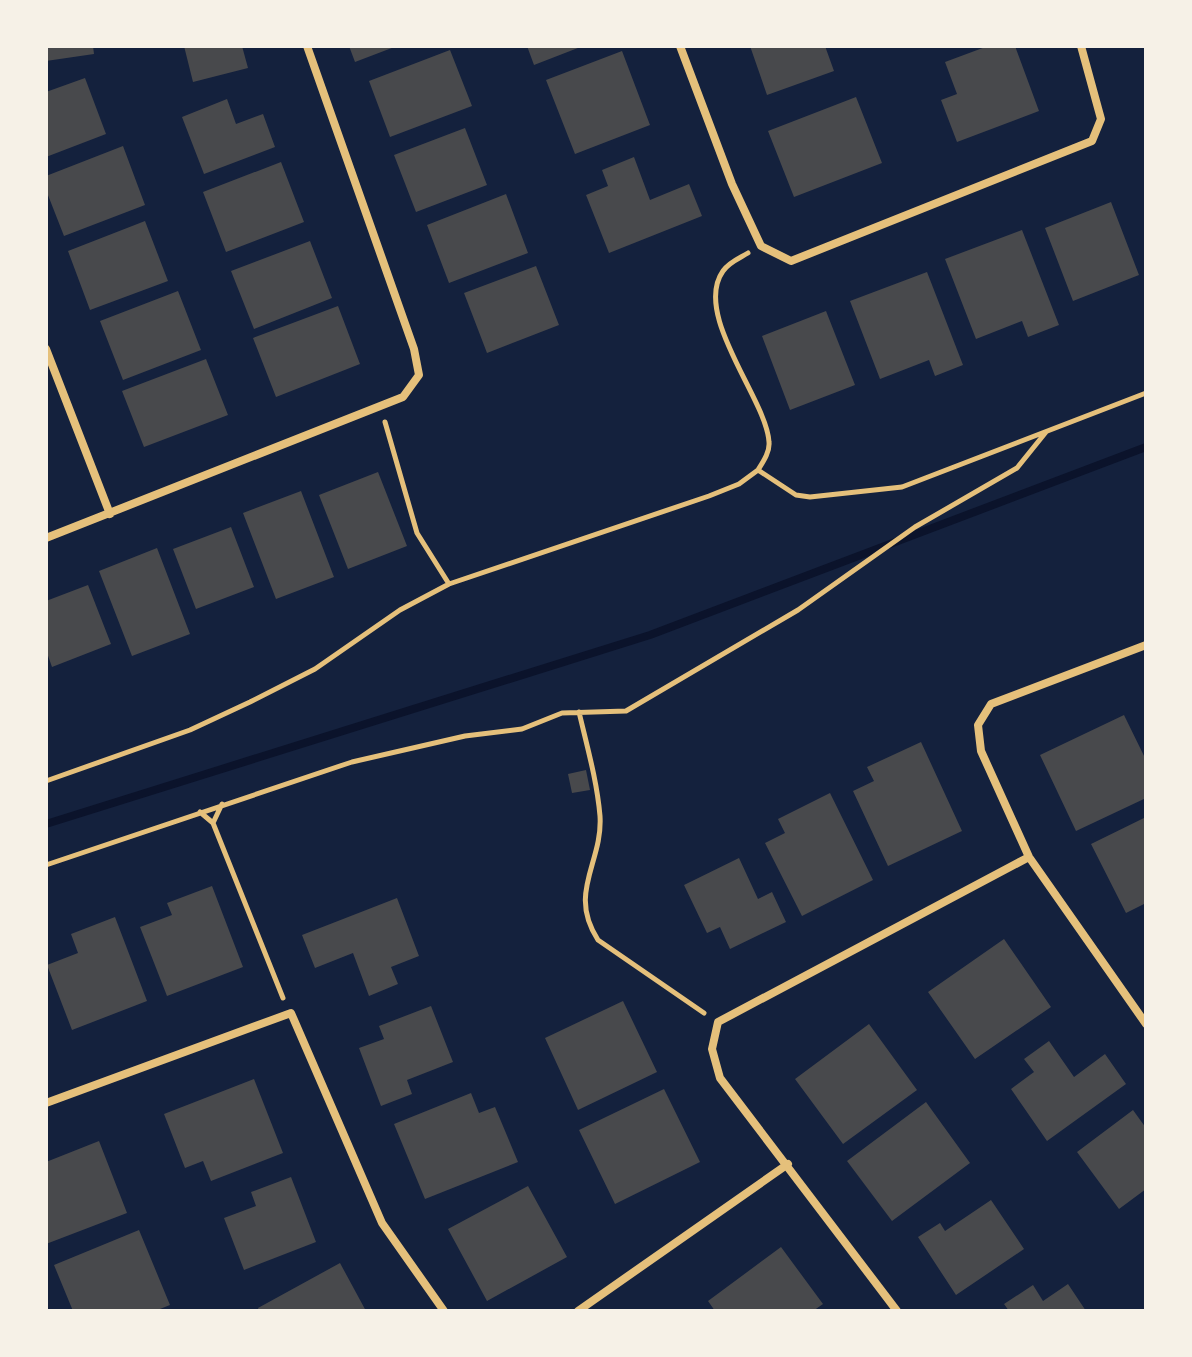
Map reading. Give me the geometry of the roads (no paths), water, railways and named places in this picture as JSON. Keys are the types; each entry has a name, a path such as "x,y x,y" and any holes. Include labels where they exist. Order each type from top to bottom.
{"street":[{"path":"46,538 403,397 419,375 414,349 307,46"},
{"path":"680,46 732,184 761,246 791,261 1092,141 1101,119 1081,46"},
{"path":"46,349 110,514"},
{"path":"1146,645 991,704 978,725 981,751 1029,857 1146,1024"},
{"path":"897,1311 720,1078 712,1049 718,1022 1029,857"},
{"path":"46,1103 291,1013 382,1223 444,1311"},
{"path":"578,1311 788,1164"}],"waterway":[{"path":"46,824 650,635 1146,447"}]}
